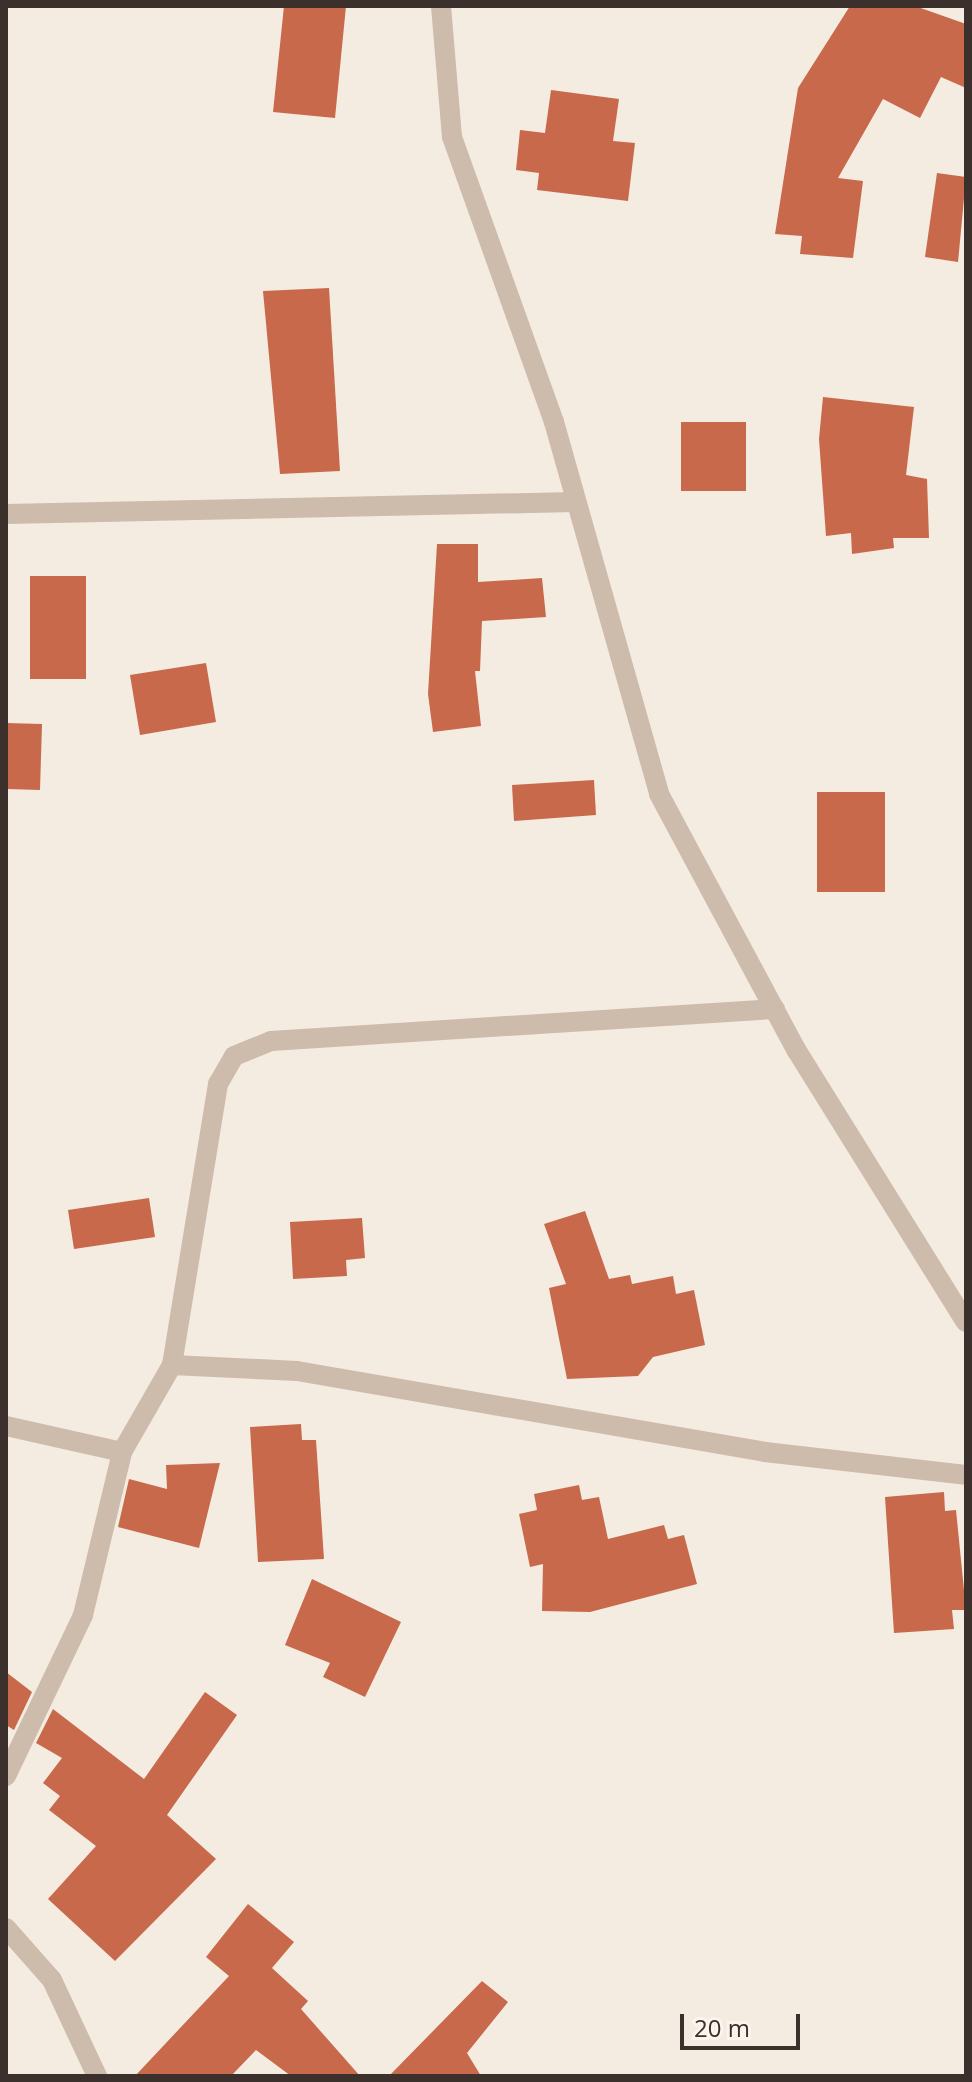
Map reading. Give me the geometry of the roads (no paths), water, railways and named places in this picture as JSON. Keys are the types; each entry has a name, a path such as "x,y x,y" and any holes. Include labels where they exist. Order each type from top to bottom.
{"street":[{"path":"441,6 452,137 554,422 659,794 775,1009 966,1322"},
{"path":"6,514 575,502"},
{"path":"6,1776 83,1615 122,1452 172,1365 218,1084 234,1056 271,1041 775,1009"},
{"path":"172,1365 297,1371 765,1452 966,1475"},
{"path":"6,1426 122,1452"},
{"path":"6,1928 52,1980 97,2076"}]}
